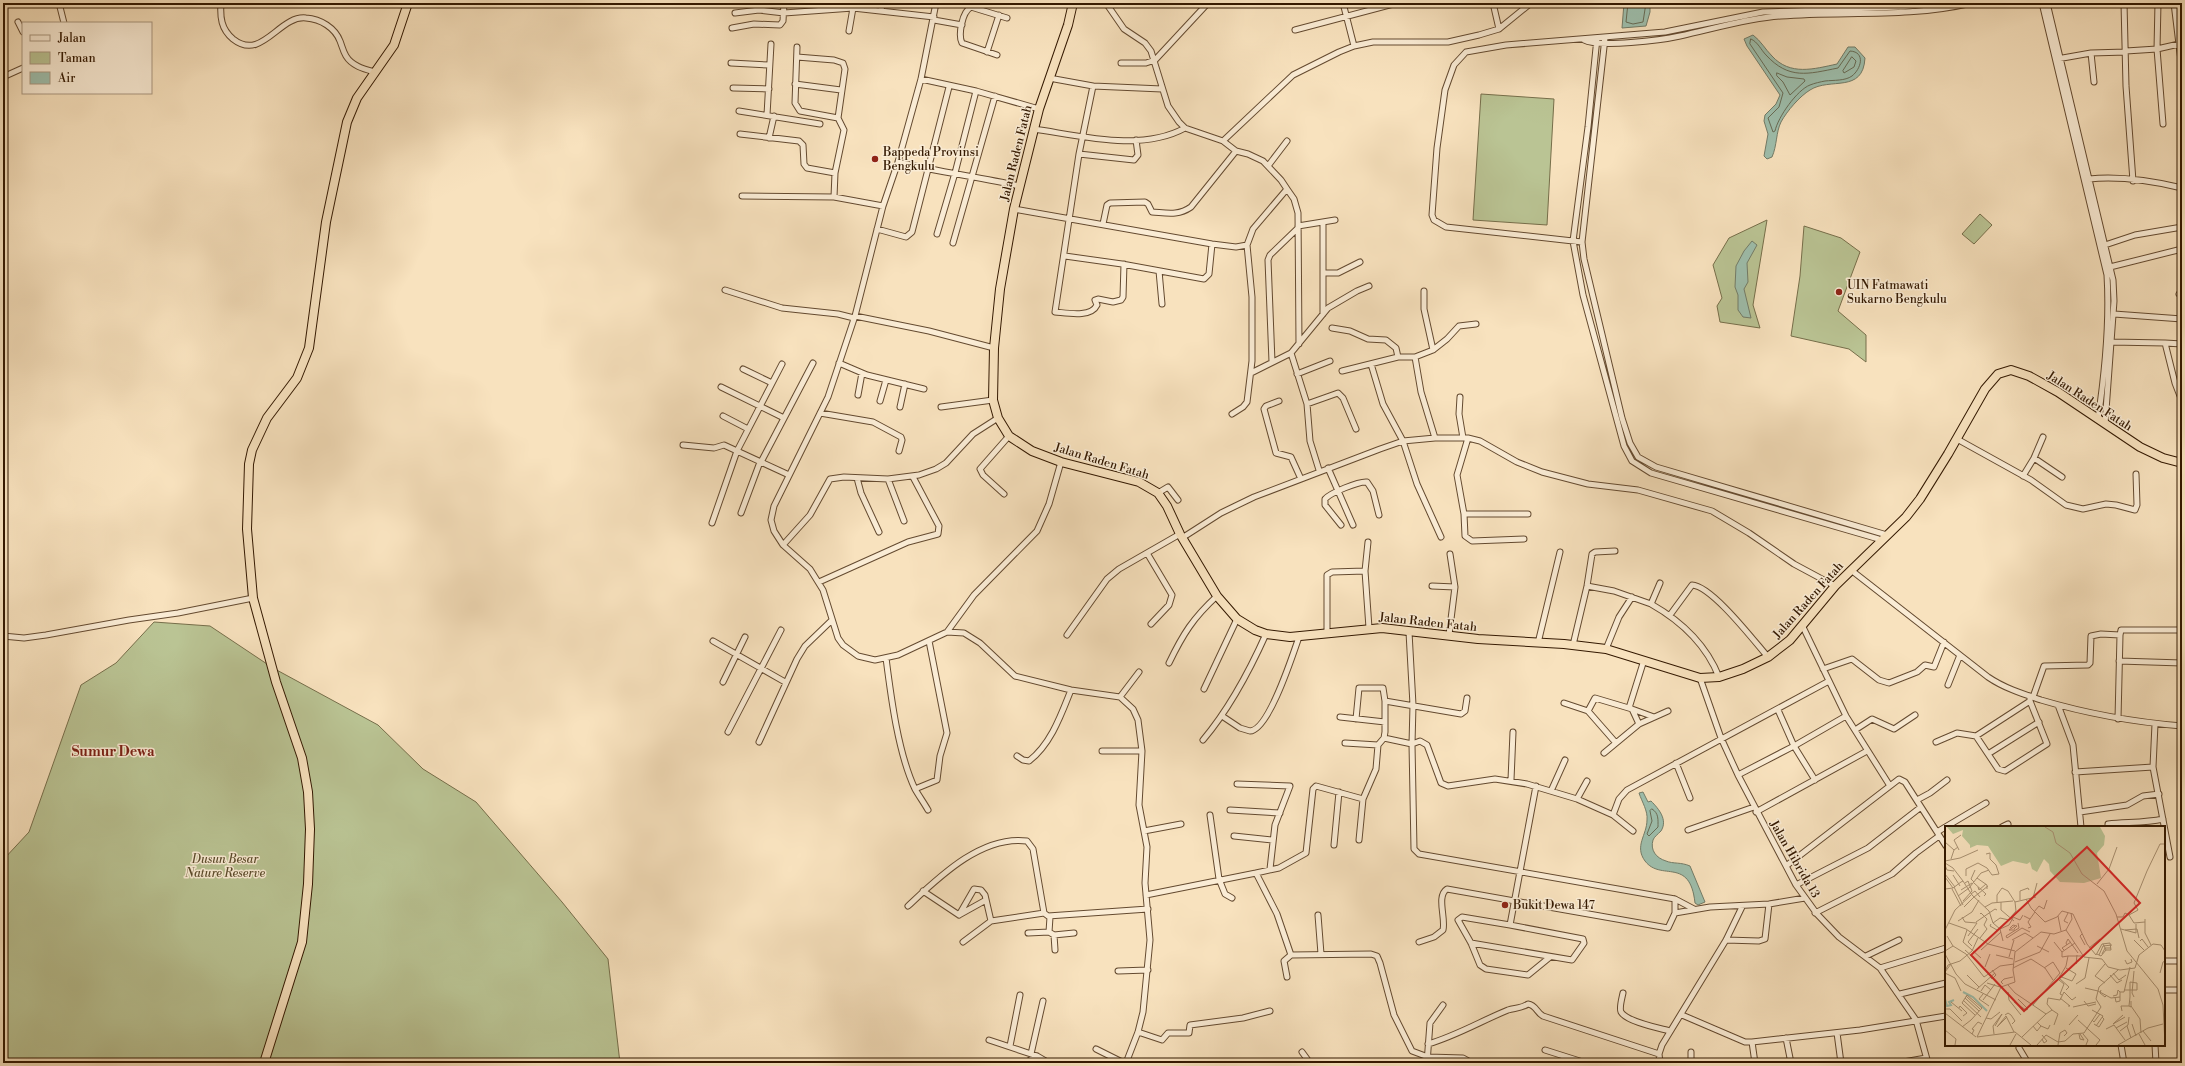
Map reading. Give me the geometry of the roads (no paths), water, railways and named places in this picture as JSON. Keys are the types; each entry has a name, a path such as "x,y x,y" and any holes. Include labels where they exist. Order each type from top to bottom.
{"highway":[{"path":"264,1063 302,942 308,891 310,829 308,792 302,758 276,682 253,598 247,528 248,471 250,457 267,418 297,378 307,355 326,222 345,128 357,98 394,46 408,3"},
{"name":"Jalan Raden Fatah","path":"1073,3 1070,21 1039,109 1014,209 1000,289 994,348 993,400 998,418 1009,436 1032,451 1061,462 1139,482 1158,493 1167,506 1181,536 1217,596 1237,619 1266,634 1299,637 1369,628 1399,629 1409,632 1606,649 1700,678 1719,677 1743,669 1768,657 1790,640 1851,570 1906,517 1920,499 1988,385 1998,374 2006,371 2016,371 2041,382 2153,455 2182,463"}],"street":[{"path":"59,3 64,22"},
{"path":"221,3 222,24 228,35 240,44 256,44 296,19 308,18 321,22 334,31 345,55 355,64 375,72"},
{"path":"732,28 754,24 780,25 783,21 784,3"},
{"path":"881,11 882,3"},
{"path":"936,3 921,79 898,162 883,206 854,317 839,363 820,413 774,506 771,520 774,531 783,545 806,566 819,582 828,601 838,638 849,650 863,658 875,660 886,658 929,641 947,632 974,594 1037,531 1049,504 1061,462"},
{"path":"1106,3 1119,24 1145,43 1151,51 1162,89 1171,112 1185,128 1223,141 1236,151 1256,157 1268,166 1282,180 1298,209 1298,344"},
{"path":"1121,63 1146,62 1154,60 1208,3"},
{"path":"1343,3 1354,46"},
{"path":"1295,30 1397,3"},
{"path":"1493,3 1499,29"},
{"path":"1223,141 1294,75 1313,64 1354,46 1387,41 1418,43 1448,42 1499,29 1531,3"},
{"path":"1582,242 1446,227 1436,223 1432,215 1437,148 1445,90 1454,65 1459,57 1472,50 1506,45 1554,40 1596,41 1665,32 1774,10 1900,7 1941,3"},
{"path":"1605,40 1657,40 1781,16 1893,14 1940,10 1972,3"},
{"path":"2042,3 2070,102 2089,179 2089,194 2105,245 2110,267 2114,313 2105,424"},
{"path":"2047,3 2065,104 2089,194 2107,275 2108,311 2103,382 2098,419"},
{"path":"2124,3 2133,181"},
{"path":"2158,3 2157,48 2163,124"},
{"path":"2174,3 2182,69"},
{"path":"997,55 962,44 962,25 966,12 971,7 1007,18"},
{"path":"849,32 853,8"},
{"path":"735,13 759,10 784,13 853,8 934,19 962,25"},
{"path":"987,52 999,15"},
{"path":"18,22 22,30"},
{"path":"1694,26 1696,33"},
{"path":"1605,40 1582,242 1592,295 1622,418 1630,443 1638,457 1656,467 1855,525 1884,537"},
{"path":"1596,41 1587,142 1573,241 1583,295 1613,413 1624,446 1632,461 1650,473 1853,531 1884,537"},
{"path":"767,115 771,44"},
{"path":"2057,59 2091,53 2157,48 2179,44"},
{"path":"797,47 795,103 798,110 838,118"},
{"path":"2091,53 2094,82"},
{"path":"797,57 841,62 845,69 838,118 844,130 835,172 834,197"},
{"path":"731,63 769,65"},
{"path":"3,77 22,68"},
{"path":"1049,78 1093,86 1162,89"},
{"path":"921,79 949,87 976,91 1039,109"},
{"path":"795,84 841,90"},
{"path":"1093,86 1084,136 1079,154 1065,256 1055,312 1080,314 1095,309 1097,305 1095,300 1098,298 1113,302 1121,300 1123,297 1124,264"},
{"path":"877,229 906,237 910,235 949,87"},
{"path":"733,88 769,89"},
{"path":"937,234 976,91"},
{"path":"953,243 995,96"},
{"path":"2065,104 2070,102"},
{"path":"738,111 820,124"},
{"path":"769,138 774,116"},
{"path":"1034,129 1084,136 1136,140 1171,136 1185,128"},
{"path":"740,134 801,142 804,148 804,164 807,168 835,172"},
{"path":"1079,154 1134,160 1138,156 1136,140"},
{"path":"1268,166 1286,141"},
{"path":"1103,224 1107,205 1110,203 1145,202 1148,204 1152,212 1176,214 1182,212 1191,206 1236,151"},
{"path":"898,162 927,169 955,172 1019,186"},
{"path":"2089,179 2110,178 2164,184 2182,188"},
{"path":"1232,414 1243,407 1247,402 1251,373 1252,298 1247,245 1253,228 1287,190"},
{"path":"742,196 834,197 883,206"},
{"path":"1014,209 1212,244 1236,247 1247,245"},
{"path":"1272,362 1268,260 1270,254 1298,227 1335,220"},
{"path":"1323,222 1323,314"},
{"path":"2105,245 2135,235 2182,227"},
{"path":"1065,256 1124,264 1204,279 1208,274 1212,244"},
{"path":"2110,267 2182,249"},
{"path":"1323,273 1338,273 1360,262"},
{"path":"1159,271 1162,304"},
{"path":"1251,373 1291,353 1323,314 1337,302 1369,286"},
{"path":"726,290 782,308 838,314 929,331 994,348"},
{"path":"1424,291 1424,310 1433,350"},
{"path":"2108,311 2114,313 2182,319"},
{"path":"1342,371 1398,357 1415,357 1433,350 1447,339 1457,327 1476,324"},
{"path":"1332,328 1350,332 1368,340 1386,340 1396,348 1398,357"},
{"path":"2112,342 2182,344"},
{"path":"2165,343 2175,383 2182,401"},
{"path":"1291,353 1307,404 1310,441 1319,470"},
{"path":"1415,357 1421,392 1435,438"},
{"path":"1297,374 1330,361"},
{"path":"741,513 761,462 813,363"},
{"path":"839,363 862,373 924,389"},
{"path":"712,523 737,451 782,364"},
{"path":"1371,364 1383,404 1403,441 1417,484 1441,537"},
{"path":"743,369 772,383"},
{"path":"858,395 862,373"},
{"path":"880,402 886,380"},
{"path":"900,407 905,384"},
{"path":"721,387 784,418"},
{"path":"1307,404 1338,393 1343,398 1356,429"},
{"path":"1460,397 1459,414 1466,438 1457,475 1464,514 1465,536 1472,541 1524,539"},
{"path":"941,407 993,400"},
{"path":"1279,400 1268,405 1264,409 1271,439 1276,453 1291,457 1301,479"},
{"path":"820,413 870,421 881,425 900,436 902,440 899,451"},
{"path":"723,416 748,429"},
{"path":"783,545 810,515 830,479 857,478 888,480 913,477 942,466 973,434 998,418"},
{"path":"1004,494 983,475 980,469 1009,436"},
{"path":"2023,476 2034,458 2043,437"},
{"path":"1067,635 1104,582 1119,570 1221,513 1319,470 1403,441 1435,438 1466,438 1480,440 1517,462 1542,472 1588,484 1638,490 1712,511 1750,534 1794,564 1836,586"},
{"path":"1957,439 2023,476 2066,505 2083,509 2106,504 2116,505 2132,510 2136,508 2136,474"},
{"path":"683,445 714,448 724,445 789,475"},
{"path":"2034,458 2062,477"},
{"path":"1328,468 1353,525"},
{"path":"819,582 908,542 938,534 939,526 913,477"},
{"path":"857,478 861,493 879,532"},
{"path":"888,480 904,520"},
{"path":"1341,525 1324,502 1327,497 1362,482 1367,482 1373,491 1379,515"},
{"path":"1158,493 1168,488 1178,500"},
{"path":"1464,514 1528,514"},
{"path":"1853,531 1855,525"},
{"path":"1368,542 1365,571 1369,628"},
{"path":"1573,646 1593,553 1614,551"},
{"path":"1538,643 1560,552"},
{"path":"1147,553 1172,596 1169,605 1151,624"},
{"path":"1449,635 1454,587 1450,554"},
{"path":"1851,570 1996,683 2031,698 2118,719 2182,726"},
{"path":"1327,633 1327,575 1332,572 1365,571"},
{"path":"1651,604 1660,583"},
{"path":"1670,615 1692,585 1698,587 1730,612 1768,657"},
{"path":"1432,586 1454,587"},
{"path":"1587,586 1632,597 1651,604 1670,615 1700,644 1719,677"},
{"path":"1169,663 1180,639 1192,621 1217,596"},
{"path":"1606,649 1619,617 1632,597"},
{"path":"3,636 24,638 46,636 129,620 178,613 253,598"},
{"path":"1204,689 1237,619"},
{"path":"759,742 785,682 805,646 832,620"},
{"path":"1802,627 1846,716 1890,786"},
{"path":"2118,719 2121,630 2124,628 2182,630"},
{"path":"728,732 781,630"},
{"path":"947,632 964,633 973,638 1015,676 1071,690 1120,697 1130,704 1138,720 1142,751 1139,805 1147,848 1145,883 1150,940 1148,970 1138,1032 1125,1063 1096,1049"},
{"path":"1409,632 1413,705 1412,744 1414,849 1416,852 1675,899 1694,909"},
{"path":"1203,740 1222,716 1249,673 1266,634"},
{"path":"1936,742 1957,733 1976,736 2031,698 2044,666 2088,665 2090,663 2091,636 2102,634 2120,635"},
{"path":"723,682 745,637"},
{"path":"1222,716 1240,728 1250,731 1259,727 1281,688 1299,637"},
{"path":"713,641 785,682"},
{"path":"915,789 937,780 940,756 947,733 929,641"},
{"path":"1822,669 1852,659 1879,680 1890,683 1917,672 1925,665 1934,667 1944,642"},
{"path":"1948,685 1960,655"},
{"path":"886,658 894,713 906,763 915,789 928,810"},
{"path":"1639,724 1630,708 1644,660"},
{"path":"2119,661 2182,663"},
{"path":"1120,697 1139,672"},
{"name":"Jalan Hibrida 13","path":"1700,678 1721,738 1738,775 1755,810 1796,885 1815,912 1839,937 1880,968 1900,994 1916,1020 1927,1061"},
{"path":"1613,815 1623,793 1721,738 1778,710 1829,681"},
{"path":"1356,720 1359,688 1383,688 1385,701 1384,738 1378,745 1376,769 1364,799 1359,840"},
{"path":"1017,756 1023,760 1029,761 1038,752 1056,727 1071,690"},
{"path":"1588,711 1596,697 1654,717"},
{"path":"1385,701 1461,714 1465,710 1467,698"},
{"path":"1976,736 1998,769 2006,771 2047,744 2031,698"},
{"path":"1564,703 1588,711 1616,743"},
{"path":"2058,705 2073,746 2081,826"},
{"path":"1778,710 1794,746 1815,780"},
{"path":"1604,753 1639,724 1668,711"},
{"path":"1855,730 1872,719 1894,729 1915,715"},
{"path":"1738,775 1794,746 1846,716"},
{"path":"1340,717 1356,720 1385,722"},
{"path":"1988,754 2039,722"},
{"path":"2155,724 2153,767 2163,826"},
{"path":"1511,780 1513,732"},
{"path":"1384,738 1412,744 1420,741 1427,745 1439,781 1444,785 1495,779 1511,780 1536,786 1577,799 1613,815 1633,831"},
{"path":"1345,743 1378,745"},
{"path":"1102,751 1142,751"},
{"path":"1688,830 1755,810 1815,780 1867,751"},
{"path":"1551,791 1565,760"},
{"path":"1676,763 1690,798"},
{"path":"2076,772 2153,767"},
{"path":"1786,866 1899,779 1903,780 1945,844"},
{"path":"1917,800 1930,793 1947,780"},
{"path":"1577,799 1587,781"},
{"path":"1237,784 1290,786 1280,813 1273,840 1270,869"},
{"path":"1146,895 1279,868 1306,853 1313,789 1320,786 1364,799"},
{"path":"1510,925 1536,786"},
{"path":"1334,845 1339,792"},
{"path":"2080,812 2127,805 2143,796 2158,794"},
{"path":"1950,826 1986,803"},
{"path":"1796,885 1868,848 1921,807"},
{"path":"1230,810 1280,813"},
{"path":"1210,815 1219,879 1225,894 1232,898"},
{"path":"2108,826 2108,824 2141,820 2145,824 2162,819"},
{"path":"1144,831 1181,824"},
{"path":"2004,826 2008,824"},
{"path":"1815,912 1892,874 1945,829"},
{"path":"1234,836 1273,840"},
{"path":"908,906 948,869 966,857 1002,843 1026,841 1032,849 1044,913"},
{"path":"2166,846 2170,857"},
{"path":"1256,873 1276,914 1291,955"},
{"path":"959,916 974,889 981,890 986,900 991,921"},
{"path":"1419,942 1434,937 1443,930 1442,897 1446,889 1668,928 1675,913 1675,899"},
{"path":"923,891 959,916"},
{"path":"1675,913 1694,909 1769,904 1805,898"},
{"path":"959,916 986,900"},
{"path":"1726,940 1759,941 1765,939 1769,904"},
{"path":"1660,1063 1659,1054 1670,1031 1682,1015 1726,940 1742,906"},
{"path":"963,942 991,921 1044,913 1050,917 1148,909"},
{"path":"1318,915 1321,954"},
{"path":"1049,932 1050,917"},
{"path":"1471,943 1550,958 1573,959 1584,940 1510,925 1460,918 1458,922 1471,943 1480,965 1486,969 1528,975 1550,958"},
{"path":"1028,933 1049,932 1054,935 1074,933"},
{"path":"1054,935 1055,950"},
{"path":"1866,956 1899,940"},
{"path":"1880,968 1945,948"},
{"path":"1287,977 1284,961 1291,955 1369,954 1377,956 1382,968 1394,1015 1412,1051 1428,1057 1463,1058 1472,1063"},
{"path":"2165,961 2182,961"},
{"path":"1118,971 1148,970"},
{"path":"1900,994 1945,983"},
{"path":"2165,990 2182,990"},
{"path":"1623,993 1620,1010 1623,1014 1638,1022 1670,1031"},
{"path":"1010,1046 1020,995"},
{"path":"1031,1054 1043,1001"},
{"path":"1428,1044 1447,1038 1509,1010 1532,1004 1543,1016 1659,1054"},
{"path":"1427,1063 1430,1023 1443,1005"},
{"path":"1138,1032 1162,1040 1168,1033 1189,1033 1190,1025 1243,1018 1270,1011"},
{"path":"1682,1015 1739,1040 1752,1042 1837,1033 1945,1016"},
{"path":"1837,1033 1841,1063"},
{"path":"1786,1038 1790,1063"},
{"path":"988,1040 1037,1056 1049,1063"},
{"path":"1752,1042 1756,1063"},
{"path":"2121,1046 2122,1062"},
{"path":"2155,1046 2156,1063"},
{"path":"2019,1048 2028,1063"},
{"path":"1545,1050 1586,1063"},
{"path":"1302,1052 1310,1063"},
{"path":"1691,1052 1691,1063"},
{"path":"1025,1063 1037,1056"},
{"path":"1898,1063 1927,1061"}],"water":[{"path":"1624,3 1650,3 1650,12 1646,26 1622,28"},
{"path":"1753,35 1779,62 1794,69 1820,68 1837,64 1848,47 1855,47 1865,58 1863,69 1852,81 1818,86 1810,90 1798,100 1781,122 1774,153 1772,157 1767,159 1764,156 1768,134 1764,121 1765,115 1776,104 1780,95 1747,46 1744,39"},
{"path":"1752,241 1757,245 1747,263 1748,282 1744,289 1751,318 1743,317 1738,310 1738,295 1735,287 1736,266 1744,251"},
{"path":"1643,792 1648,802 1651,801 1660,811 1664,823 1661,831 1653,840 1653,850 1659,858 1690,866 1705,902 1698,905 1695,903 1692,889 1687,880 1681,875 1652,867 1642,856 1641,845 1647,817 1646,810 1639,793"}],"place":[{"name":"Bappeda Provinsi Bengkulu","path":"875,159"},
{"name":"UIN Fatmawati Sukarno Bengkulu","path":"1839,292"},
{"name":"Bukit Dewa 147","path":"1505,905"}],"district":[{"name":"Sumur Dewa","path":"113,751"}],"park label":[{"name":"Dusun Besar Nature Reserve","path":"225,866"}]}
